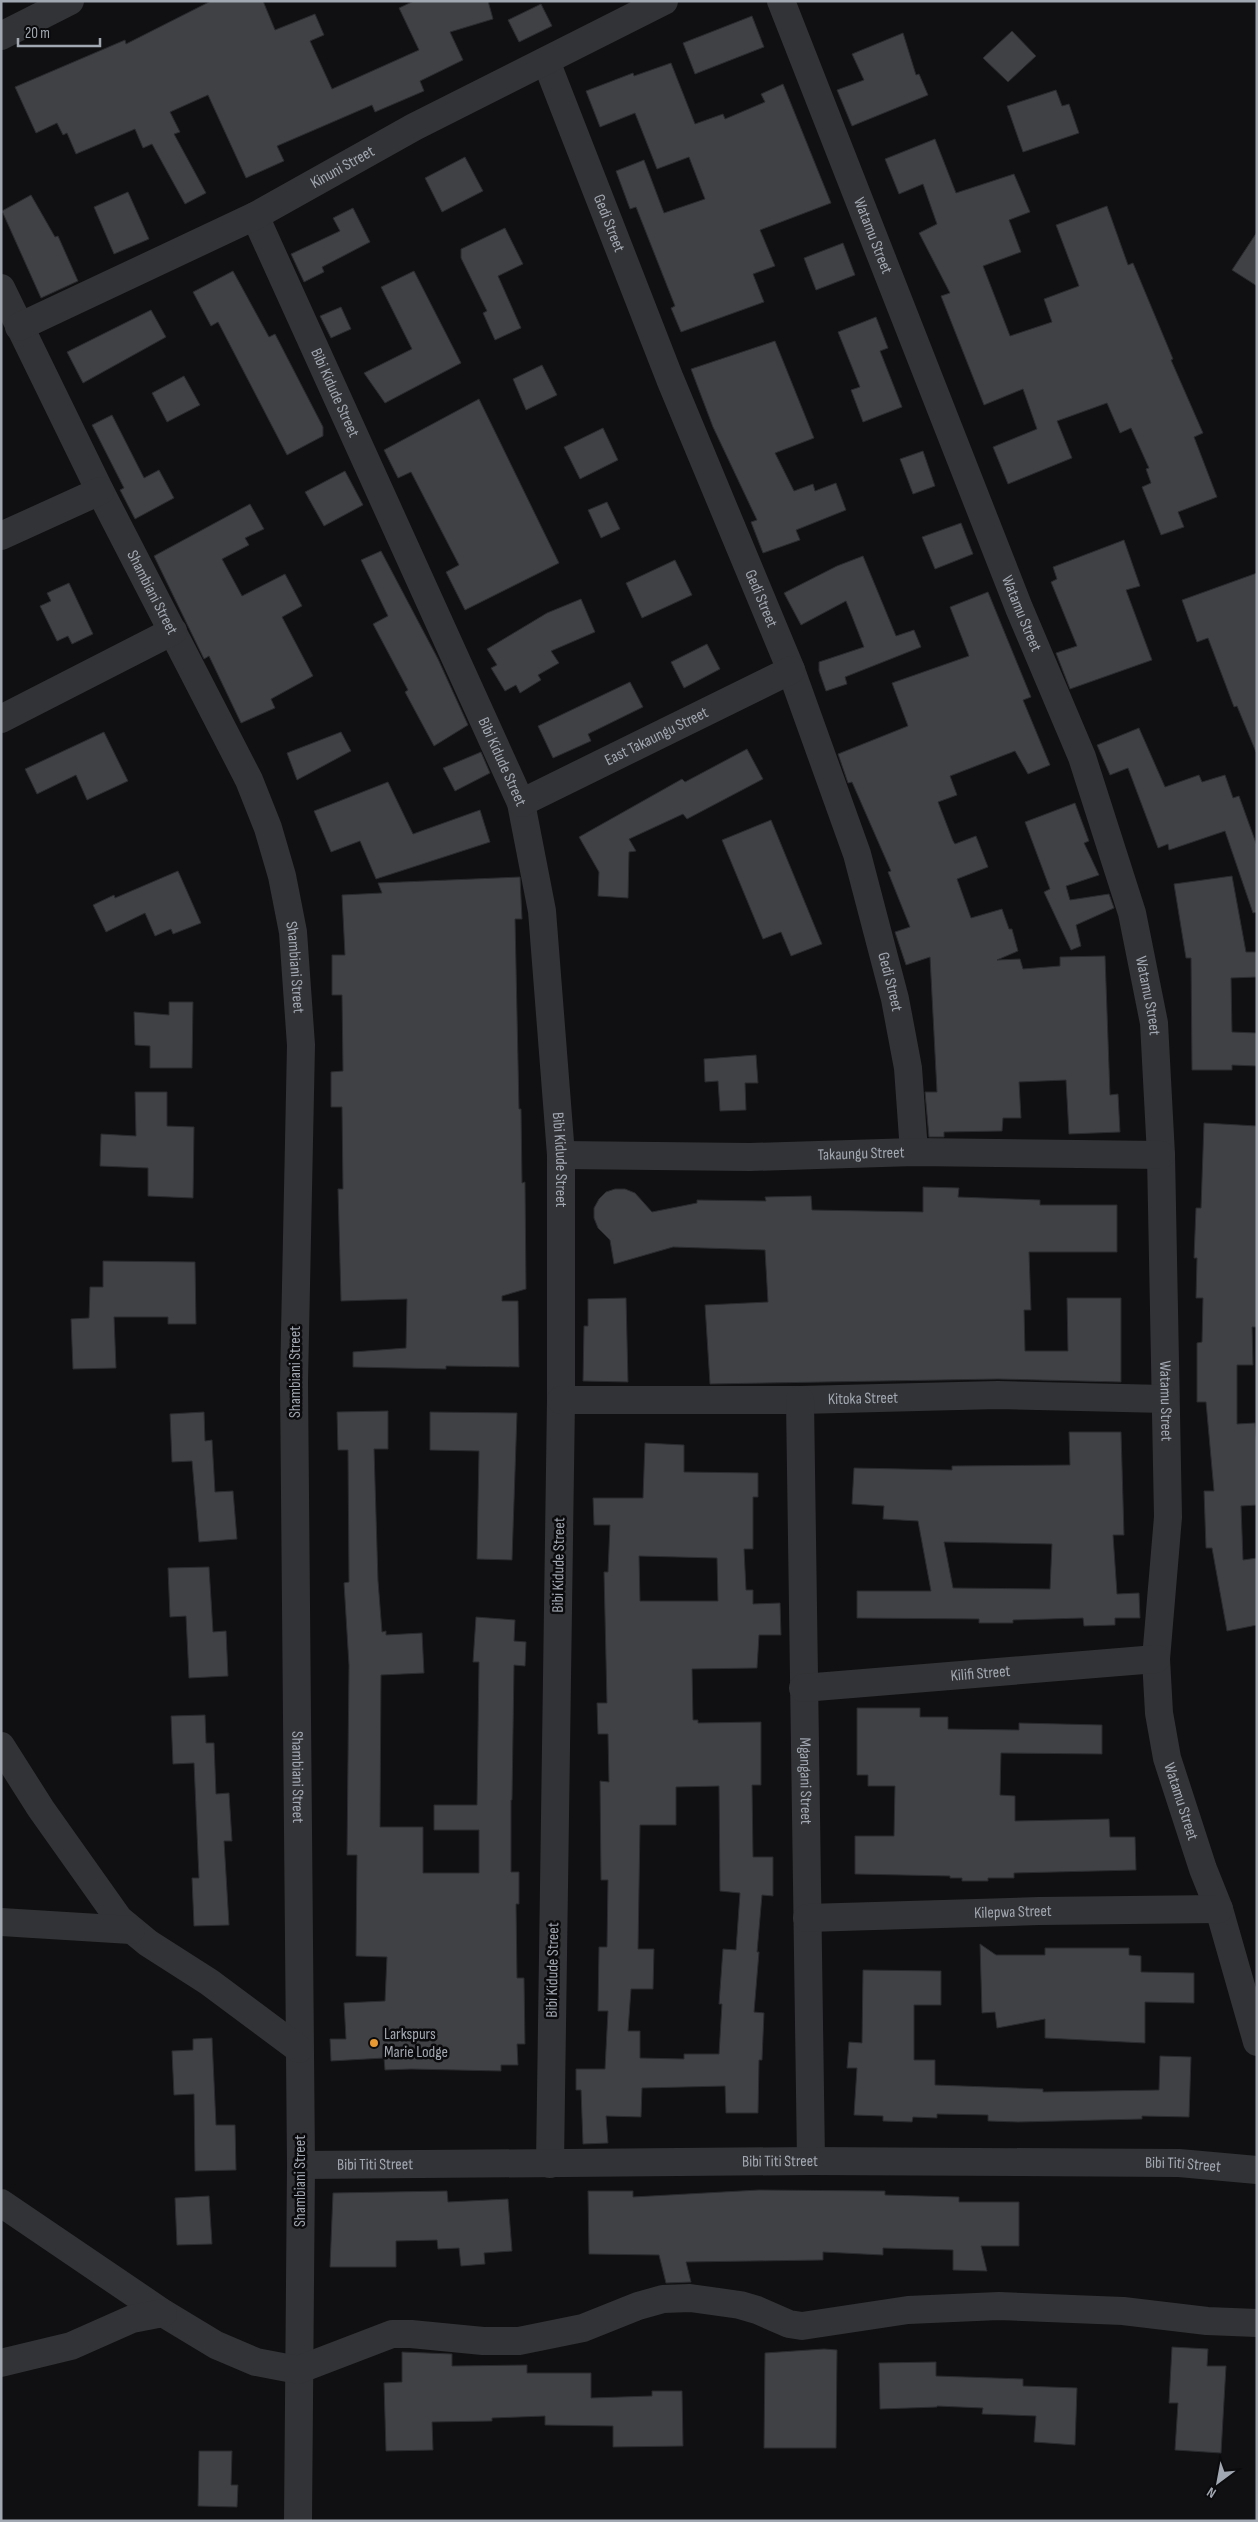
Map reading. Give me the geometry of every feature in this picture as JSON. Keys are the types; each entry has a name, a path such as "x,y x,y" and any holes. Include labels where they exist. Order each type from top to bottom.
{"street":[{"path":"1,36 70,1"},
{"name":"Kinuni Street","path":"19,327 255,216 414,128 664,1"},
{"name":"Watamu Street","path":"781,1 1020,608 1082,757 1132,914 1154,1023 1161,1155 1165,1276 1165,1399 1168,1517 1156,1659 1159,1713 1167,1758 1203,1869 1219,1910 1257,2042"},
{"name":"Gedi Street","path":"546,61 670,378 791,670 857,854 895,999 908,1068 914,1152"},
{"name":"Bibi Kidude Street","path":"255,216 521,802 542,911 561,1155 561,1400 550,2164"},
{"name":"Shambiani Street","path":"1,288 100,490 249,780 268,828 282,876 293,932 300,1045 294,1382 301,2165 298,2521"},
{"path":"1,536 100,490"},
{"path":"1,719 173,631"},
{"name":"East Takaungu Street","path":"521,802 791,670"},
{"name":"Takaungu Street","path":"561,1155 750,1157 914,1152 1024,1155 1161,1155"},
{"name":"Kitoka Street","path":"561,1400 800,1400 998,1395 1165,1399"},
{"name":"Mgangani Street","path":"800,1400 811,2161"},
{"name":"Kilifi Street","path":"803,1688 1156,1659"},
{"path":"5,1764 41,1809 119,1919 131,1930 209,1982 299,2049"},
{"name":"Kilepwa Street","path":"807,1918 1039,1911 1219,1910"},
{"path":"1,1922 131,1930"},
{"name":"Bibi Titi Street","path":"301,2165 811,2161 1179,2163 1257,2170"},
{"path":"1,2203 163,2313 239,2356 298,2370 392,2334 483,2341 518,2341 553,2336 583,2328 638,2306 663,2299 690,2298 740,2305 789,2324 802,2326 908,2310 999,2306 1123,2311 1215,2322 1257,2324"},
{"path":"1,2363 71,2346 132,2319 163,2313"}],"building":[{"path":"211,1 263,1 275,30 315,14 324,35 310,41 332,89 419,50 399,8 414,1 488,1 493,19 450,32 463,60 420,81 424,91 375,112 372,105 277,146 284,161 246,178 208,95 170,112 180,132 174,134 206,193 185,204 152,144 143,148 135,129 76,154 67,133 63,135 57,123 36,133 15,87 125,40 126,44"},
{"path":"541,4 552,26 519,42 508,20"},
{"path":"752,16 764,47 695,74 683,43"},
{"path":"1012,31 1036,56 1008,82 983,58"},
{"path":"903,33 916,75 919,74 928,95 852,126 837,90 864,80 852,54"},
{"path":"671,63 695,124 723,114 725,119 765,102 761,94 783,84 831,203 760,230 775,266 753,274 764,302 681,332 671,308 675,306 636,207 630,209 616,171 644,160 664,213 705,199 689,157 657,169 635,113 600,127 586,91 633,73 634,76"},
{"path":"1056,90 1062,106 1069,104 1079,133 1023,152 1007,106"},
{"path":"935,139 956,193 1014,174 1030,212 1009,220 1021,252 983,266 1010,336 1052,322 1044,299 1079,286 1056,225 1107,206 1128,265 1133,263 1173,359 1171,360 1203,433 1194,437 1217,497 1178,512 1184,527 1161,535 1142,487 1151,483 1146,469 1149,468 1131,428 1120,433 1107,403 1057,421 1072,458 1008,484 993,447 1037,429 1023,389 984,405 941,296 950,293 919,233 937,224 923,184 899,194 885,159"},
{"path":"465,157 483,191 442,212 425,178"},
{"path":"128,192 149,239 114,254 94,207"},
{"path":"31,195 55,237 58,236 78,281 41,298 2,211"},
{"path":"353,208 370,242 322,267 324,272 304,282 291,254 340,231 333,218"},
{"path":"505,228 523,264 498,276 521,328 495,340 483,313 487,311 461,258 461,249"},
{"path":"1257,232 1257,286 1232,270"},
{"path":"843,243 855,275 816,290 804,258"},
{"path":"233,271 269,337 275,334 323,427 323,436 287,455 218,322 211,326 193,292"},
{"path":"414,271 461,363 385,403 364,373 412,349 381,287"},
{"path":"341,307 351,329 331,338 320,316"},
{"path":"151,310 166,337 83,383 67,352"},
{"path":"876,317 888,348 880,351 902,407 863,422 851,390 860,387 838,332"},
{"path":"775,341 814,438 775,453 794,491 813,484 815,491 836,483 846,510 796,530 800,540 763,553 751,522 757,520 713,427 691,369"},
{"path":"542,365 557,395 526,410 513,379"},
{"path":"184,376 200,405 167,422 152,393"},
{"path":"479,399 559,563 465,610 446,572 459,565 411,472 398,478 384,450"},
{"path":"112,415 144,478 159,470 174,498 135,519 120,490 124,488 92,425"},
{"path":"603,428 618,460 580,479 564,447"},
{"path":"923,451 935,486 913,494 900,459"},
{"path":"345,471 363,505 324,526 305,492"},
{"path":"607,502 620,529 601,538 588,510"},
{"path":"250,504 264,529 245,538 249,545 222,559 242,596 285,574 302,606 282,617 313,676 271,699 275,708 241,723 209,656 204,659 154,556"},
{"path":"961,523 973,554 935,569 922,537"},
{"path":"1124,540 1140,586 1126,590 1152,660 1070,689 1056,653 1077,646 1051,582 1057,579 1053,567"},
{"path":"381,551 438,659 468,725 434,746 405,692 408,690 373,624 388,616 361,560"},
{"path":"863,556 896,636 914,630 921,647 845,677 847,684 826,691 819,671 819,662 864,647 846,601 801,625 784,593 837,566"},
{"path":"675,560 692,595 642,618 626,583"},
{"path":"1257,573 1256,752 1237,706 1234,707 1208,638 1197,642 1182,600"},
{"path":"69,583 93,634 72,644 68,636 57,641 40,606 51,601 47,593"},
{"path":"988,592 1031,697 1023,700 1050,765 1028,774 1015,751 950,776 957,795 938,802 955,844 976,836 988,867 957,879 971,918 1002,909 1009,929 1012,929 1018,951 997,960 1020,959 1023,969 1060,966 1060,957 1105,956 1110,1095 1118,1094 1120,1132 1069,1134 1066,1080 1019,1082 1021,1118 1003,1118 1002,1131 944,1132 944,1137 929,1137 925,1092 937,1092 930,957 906,965 895,932 910,927 888,872 891,871 852,782 848,783 838,754 908,726 892,683 969,656 950,607"},
{"path":"581,599 595,632 551,651 559,663 538,675 541,680 520,693 516,685 505,691 491,668 497,665 487,649 547,613"},
{"path":"707,644 720,669 684,688 671,662"},
{"path":"630,682 643,707 588,734 591,741 553,758 538,726"},
{"path":"1139,728 1165,787 1199,775 1202,782 1225,775 1233,798 1239,796 1257,846 1257,912 1253,913 1225,831 1169,850 1168,844 1158,848 1128,768 1110,775 1097,745"},
{"path":"104,732 128,781 87,800 76,775 37,794 25,769"},
{"path":"341,732 351,751 297,780 287,753"},
{"path":"747,749 763,779 687,819 683,814 629,839 636,851 629,852 628,898 598,896 599,872 579,837 682,779 685,782"},
{"path":"481,752 490,773 455,791 443,768"},
{"path":"388,782 413,834 480,810 490,842 376,879 360,841 331,852 314,811"},
{"path":"1075,803 1089,841 1084,843 1099,875 1066,886 1070,900 1109,894 1114,908 1076,925 1081,946 1071,950 1044,892 1050,889 1025,822"},
{"path":"771,820 822,944 791,956 781,932 763,939 722,840"},
{"path":"178,871 201,923 173,934 171,929 155,936 145,913 106,932 93,905 114,895 115,898"},
{"path":"1232,876 1246,952 1257,952 1257,977 1231,978 1232,1032 1257,1033 1257,1066 1232,1065 1232,1070 1192,1070 1191,958 1186,958 1174,884"},
{"path":"520,877 522,919 515,919 519,1109 521,1109 522,1183 525,1182 526,1289 502,1296 502,1301 518,1301 519,1367 446,1366 446,1369 353,1367 353,1352 406,1348 407,1299 341,1301 338,1189 343,1189 342,1107 331,1107 331,1072 343,1071 342,995 332,995 332,955 345,955 342,895 382,893 378,883"},
{"path":"169,1002 193,1002 192,1068 150,1068 150,1046 135,1045 134,1012 169,1015"},
{"path":"756,1055 758,1083 745,1083 746,1110 720,1111 718,1081 705,1082 704,1059"},
{"path":"135,1092 167,1092 167,1126 194,1127 193,1198 148,1196 148,1168 100,1166 101,1134 136,1136"},
{"path":"1204,1123 1257,1126 1257,1327 1252,1327 1253,1365 1237,1365 1237,1424 1255,1423 1257,1505 1241,1506 1243,1560 1257,1558 1257,1625 1227,1631 1212,1548 1206,1548 1204,1491 1214,1491 1206,1402 1197,1402 1197,1343 1202,1342 1203,1298 1196,1298 1197,1258 1194,1258 1196,1208 1201,1208"},
{"path":"923,1187 959,1188 958,1197 1040,1200 1040,1205 1117,1205 1117,1252 1029,1252 1031,1310 1024,1310 1025,1351 1068,1351 1067,1298 1121,1298 1121,1382 998,1379 710,1384 705,1305 768,1302 765,1250 673,1247 614,1264 610,1240 598,1228 594,1218 594,1208 599,1199 606,1192 615,1189 625,1189 635,1193 652,1212 697,1203 697,1200 766,1201 765,1197 811,1196 812,1210 923,1212"},
{"path":"103,1261 195,1262 196,1324 168,1324 168,1317 114,1317 116,1368 73,1369 71,1319 89,1318 90,1287 103,1287"},
{"path":"626,1298 628,1382 583,1381 584,1326 588,1326 588,1299"},
{"path":"388,1411 388,1449 374,1449 378,1581 382,1632 386,1631 386,1635 422,1633 424,1673 381,1675 380,1827 423,1827 423,1873 479,1873 479,1830 434,1830 434,1805 477,1805 479,1662 473,1662 476,1617 515,1620 514,1641 526,1642 525,1666 514,1665 511,1800 511,1872 519,1872 519,1904 516,1904 517,1978 524,1978 525,2044 517,2044 518,2065 501,2065 501,2071 385,2070 384,2058 331,2061 330,2039 346,2039 344,2003 385,2001 387,1957 356,1956 357,1855 347,1855 349,1665 344,1583 349,1582 348,1450 338,1450 337,1412"},
{"path":"204,1412 205,1441 212,1440 215,1492 233,1491 237,1539 199,1542 192,1461 172,1462 170,1414"},
{"path":"430,1412 517,1413 512,1560 477,1559 479,1451 430,1450"},
{"path":"1069,1432 1121,1432 1124,1535 1113,1535 1117,1594 1139,1593 1140,1618 1115,1618 1115,1625 1084,1626 1083,1618 1013,1620 1013,1623 979,1623 979,1619 857,1618 857,1591 931,1591 918,1521 883,1519 884,1506 852,1504 854,1468 952,1470 952,1466 1070,1465","holes":["944,1542 1052,1544 1050,1589 953,1588"]},
{"path":"645,1443 684,1445 684,1472 758,1473 758,1497 753,1497 753,1549 744,1549 746,1590 753,1590 753,1604 780,1603 781,1635 759,1635 757,1668 692,1669 693,1720 698,1720 698,1723 761,1722 761,1785 752,1785 753,1857 773,1857 773,1896 762,1895 757,1952 759,1952 754,2012 764,2013 762,2060 759,2060 758,2113 726,2113 725,2086 642,2088 641,2117 606,2116 608,2143 583,2144 581,2090 576,2090 576,2069 605,2069 608,2011 598,2011 599,1947 607,1947 608,1880 601,1880 600,1781 609,1782 608,1734 598,1734 597,1703 607,1703 604,1572 608,1572 610,1525 594,1525 593,1498 643,1498","holes":["639,1556 717,1558 718,1601 640,1601","719,1786 720,1891 740,1893 736,1950 723,1949 719,2004 722,2004 719,2054 684,2054 684,2059 640,2058 640,2031 628,2031 631,1989 653,1989 654,1949 638,1949 640,1825 676,1825 676,1787"]},
{"path":"209,1567 213,1632 226,1631 228,1676 189,1678 186,1616 170,1617 168,1568"},
{"path":"857,1708 920,1708 920,1717 948,1717 948,1729 1019,1730 1019,1723 1102,1725 1102,1754 1001,1753 1000,1795 1015,1796 1015,1821 1109,1819 1110,1837 1135,1837 1136,1870 1014,1873 1014,1878 988,1878 988,1881 962,1881 962,1878 950,1878 950,1876 855,1874 855,1836 894,1836 895,1786 868,1786 868,1775 857,1775"},
{"path":"205,1715 206,1743 214,1743 216,1794 229,1793 232,1841 224,1841 229,1925 194,1926 192,1878 199,1878 194,1763 173,1764 171,1716"},
{"path":"980,1944 996,1955 1045,1955 1045,1948 1129,1948 1129,1955 1141,1956 1141,1972 1194,1973 1194,2003 1145,2002 1145,2043 1045,2038 1045,2019 997,2028 995,2012 982,2013"},
{"path":"863,1970 941,1971 941,2005 914,2005 914,2060 935,2060 935,2085 1043,2089 1043,2092 1159,2090 1160,2056 1191,2057 1189,2117 1142,2116 1142,2119 1018,2122 988,2121 988,2115 937,2114 937,2118 913,2117 912,2122 883,2121 883,2116 854,2115 857,2068 847,2068 849,2042 862,2043"},
{"path":"212,2038 216,2125 235,2125 236,2170 195,2171 194,2094 174,2095 172,2051 193,2050 193,2039"},
{"path":"759,2190 885,2191 885,2195 959,2197 959,2202 1019,2202 1019,2246 981,2246 987,2271 953,2270 953,2250 883,2248 883,2255 823,2252 823,2260 686,2262 691,2282 666,2283 659,2255 589,2254 588,2191 633,2191 633,2197"},
{"path":"447,2191 448,2202 508,2199 512,2251 484,2253 485,2264 461,2266 459,2248 438,2249 437,2240 396,2241 396,2267 330,2267 333,2193"},
{"path":"209,2196 212,2244 177,2245 175,2198"},
{"path":"1172,2347 1208,2349 1207,2366 1226,2366 1221,2453 1175,2450 1178,2403 1169,2403"},
{"path":"824,2349 837,2350 836,2448 764,2448 765,2353"},
{"path":"402,2352 452,2354 452,2366 527,2365 527,2373 591,2373 591,2398 652,2396 652,2391 682,2391 683,2446 613,2447 613,2426 545,2425 545,2416 492,2418 492,2421 432,2422 433,2450 386,2451 384,2383 402,2382"},
{"path":"936,2362 936,2376 1023,2379 1023,2386 1077,2388 1075,2445 1034,2442 1036,2416 982,2414 983,2408 937,2406 880,2409 879,2363"},
{"path":"199,2451 232,2451 231,2485 238,2485 237,2507 198,2506"}],"place":[{"name":"Larkspurs Marie Lodge","path":"374,2043"}]}
